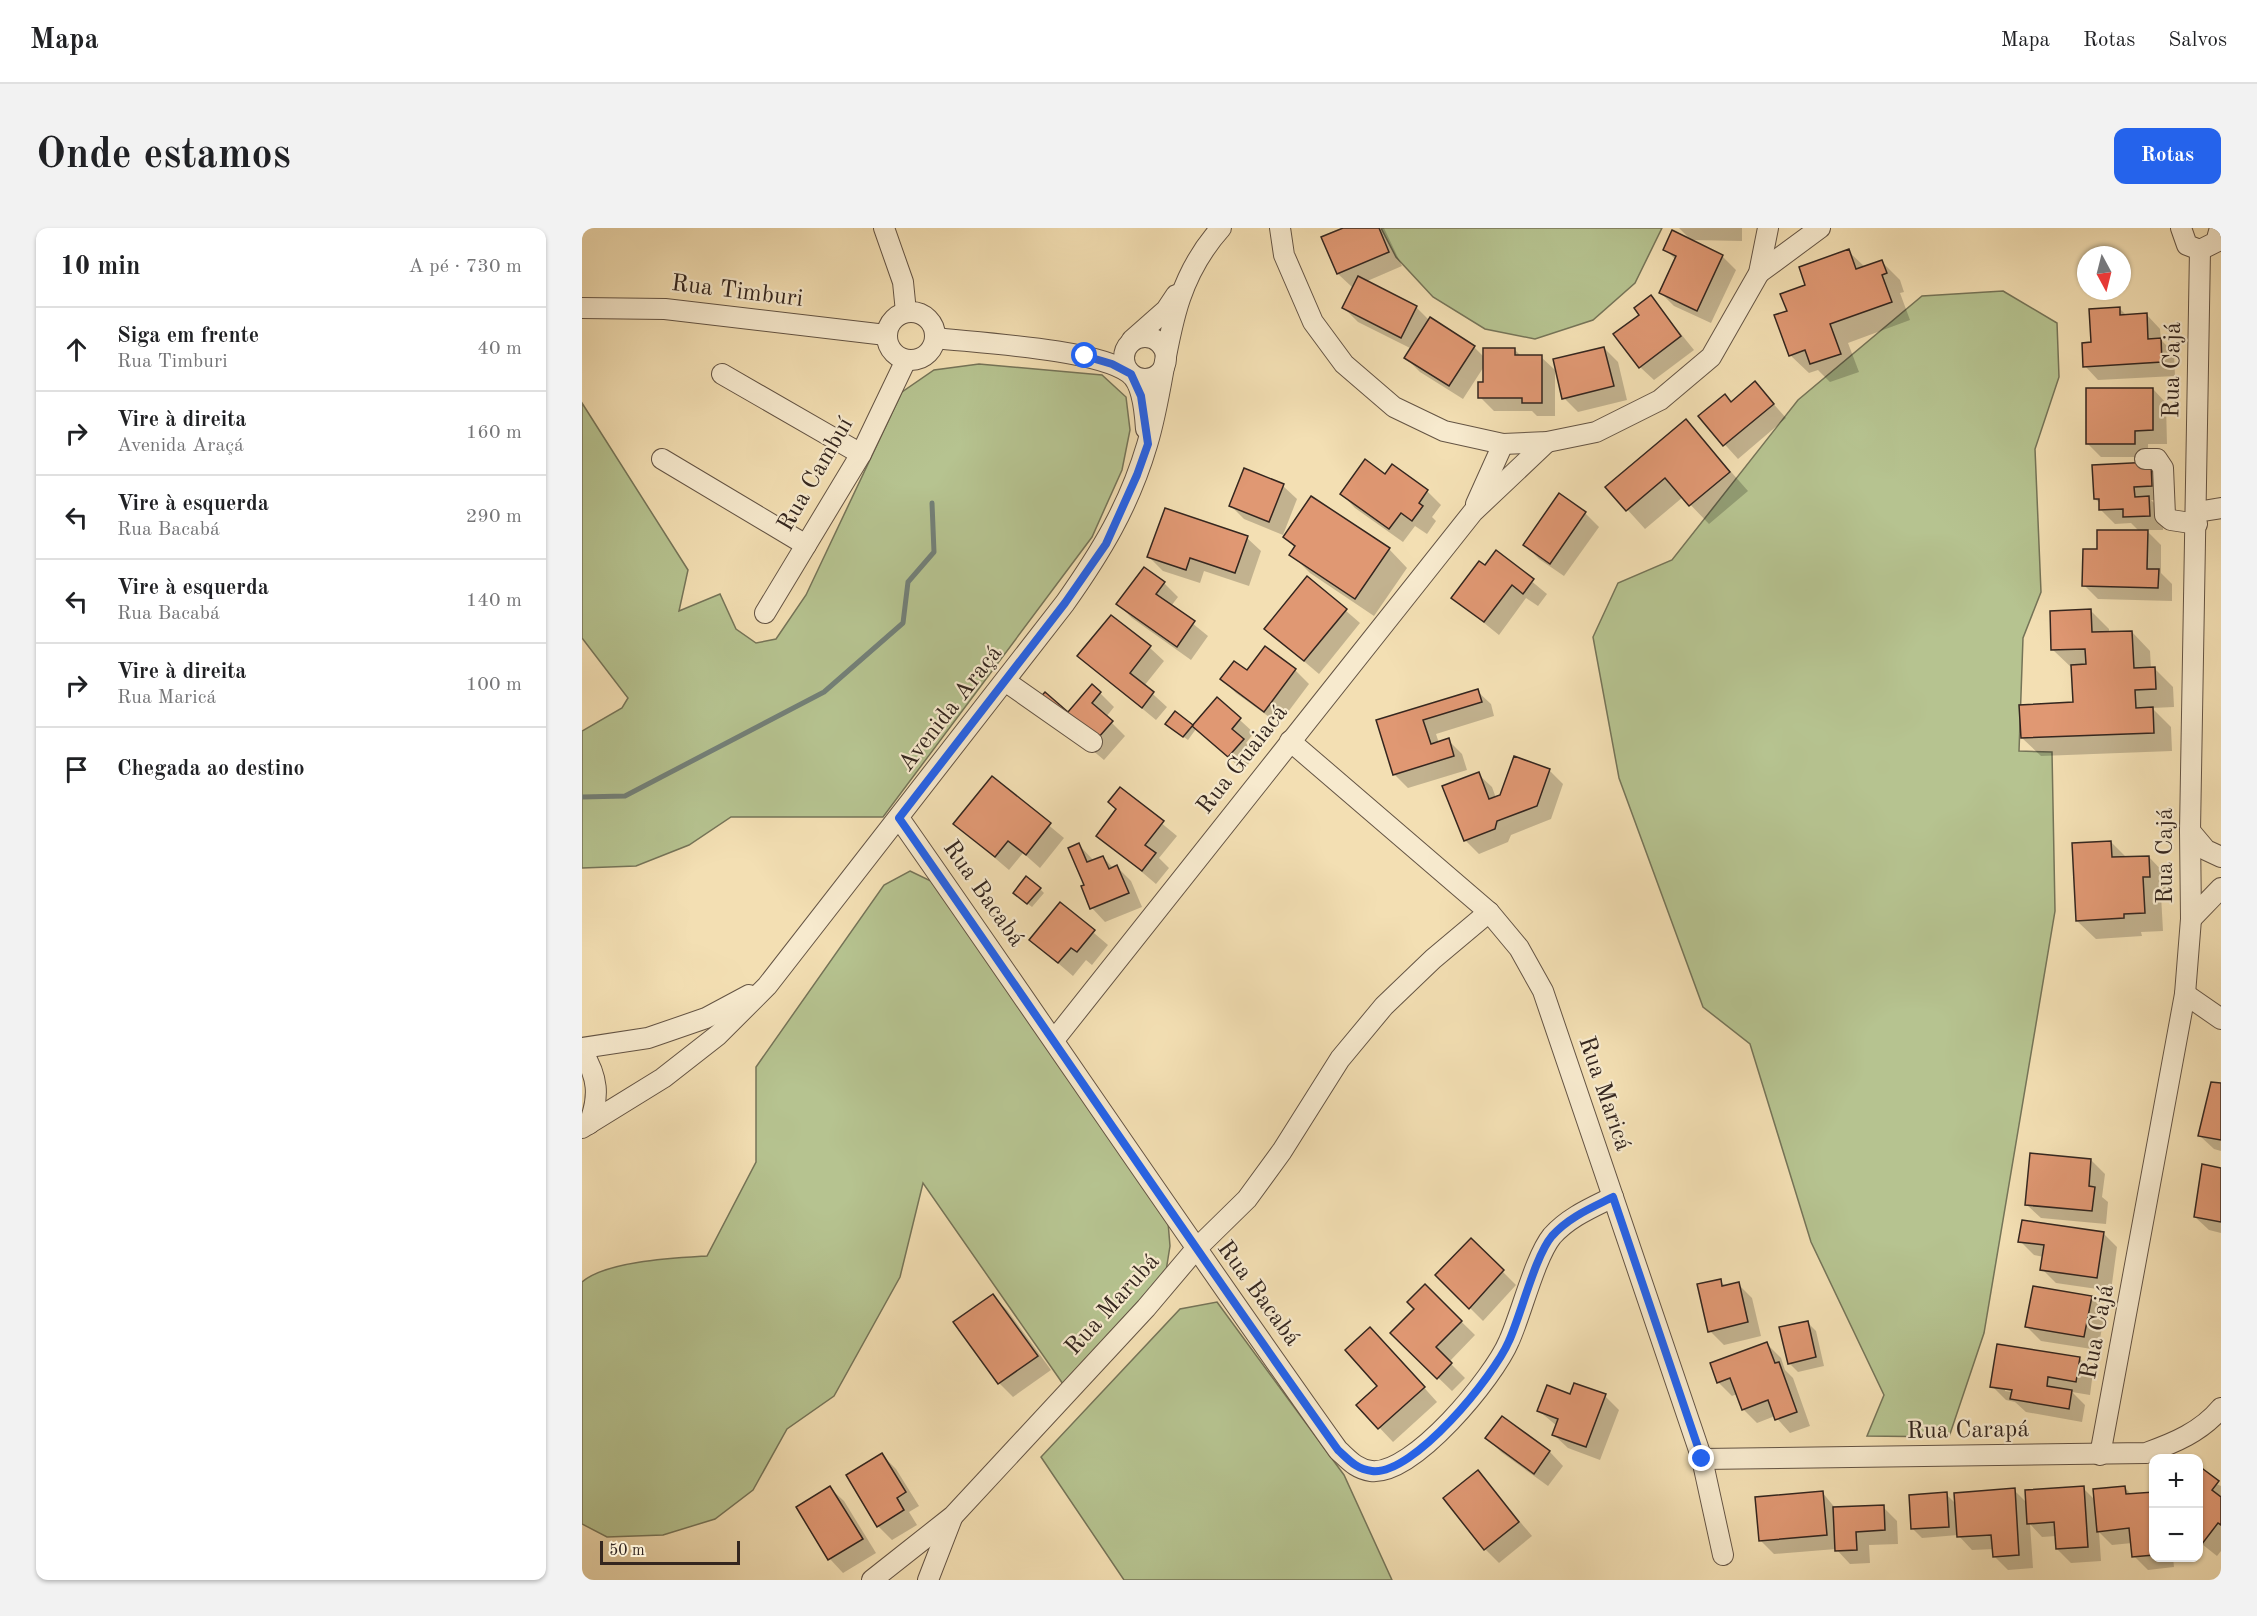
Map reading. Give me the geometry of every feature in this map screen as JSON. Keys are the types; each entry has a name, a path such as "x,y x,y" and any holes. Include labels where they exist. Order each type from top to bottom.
{"street":[{"path":"884,228 903,282 906,312"},
{"name":"Avenida Araçá","path":"586,1126 672,1070 718,1035 767,986 1065,603 1106,544 1137,475 1148,444 1166,363 1173,317 1186,281 1201,251 1221,228"},
{"path":"1280,228 1284,255 1313,322 1344,364 1394,407 1444,430 1503,444 1547,442 1596,432 1660,400 1711,357 1759,273 1768,228"},
{"path":"1759,273 1820,228"},
{"path":"2181,228 2187,245 2199,250 2211,246 2220,233"},
{"name":"Rua Cajá","path":"2100,1455 2185,994 2191,919 2190,831 2197,512 2199,250"},
{"path":"1148,444 1141,396 1124,362 1124,355 1126,348 1166,310 1186,281"},
{"name":"Rua Timburi","path":"582,308 665,309 886,335"},
{"path":"906,312 921,313 927,318 934,330 935,338 928,352 922,357 906,360 890,348 886,335 892,320 906,312"},
{"path":"935,338 1085,356 1112,364 1137,378 1152,377 1166,363 1161,344 1149,337 1137,338 1114,349 1085,356"},
{"name":"Rua Cambuí","path":"765,613 861,454 906,360"},
{"path":"722,374 861,454"},
{"name":"Rua Guaiacá","path":"1054,1040 1473,512 1547,442"},
{"name":"Rua Guaiacá","path":"1473,512 1503,444"},
{"path":"662,459 806,545"},
{"path":"2145,459 2157,459 2163,468 2165,515 2170,520 2221,508"},
{"path":"2164,499 2171,496 2197,512"},
{"path":"1005,681 1092,742"},
{"name":"Rua Maricá","path":"1290,741 1489,912 1519,948 1543,991 1702,1459 1723,1555"},
{"name":"Rua Bacabá","path":"899,818 1054,1040 1195,1250 1338,1450 1356,1467 1374,1472 1397,1465 1434,1439 1472,1398 1509,1343 1551,1238 1575,1216 1613,1197"},
{"path":"2190,831 2206,850 2221,857"},
{"path":"2191,919 2221,888"},
{"name":"Rua Marubá","path":"872,1580 953,1516 1146,1308 1195,1250 1247,1199 1282,1151 1340,1059 1384,1006 1432,959 1489,912"},
{"path":"586,1126 597,1105 598,1086 592,1067 582,1049 648,1038 706,1018 767,986"},
{"path":"2185,994 2221,1019"},
{"name":"Rua Carapá","path":"1702,1459 2146,1453 2174,1443 2209,1423 2221,1408"},
{"path":"928,1580 953,1516"}],"green space":[{"path":"1381,228 1662,228 1635,283 1593,320 1535,339 1485,329 1433,297 1396,257"},
{"path":"2003,291 2057,323 2059,377 2035,449 2041,592 2023,638 2019,751 2052,752 2055,911 1984,1333 1949,1437 1867,1436 1884,1395 1811,1242 1750,1044 1703,1007 1619,778 1593,637 1618,583 1672,560 1798,400 1922,296"},
{"path":"979,364 1102,375 1126,397 1130,430 1122,470 1092,537 883,817 731,817 689,845 636,866 582,868 582,731 622,708 628,698 582,638 582,403 688,570 679,611 720,594 736,629 756,643 776,639 806,595 902,392 934,370"},
{"path":"910,871 933,882 1168,1222 1170,1246 1166,1271 1063,1384 923,1183 900,1277 834,1396 787,1429 753,1490 715,1519 663,1535 607,1537 582,1524 582,1282 607,1269 624,1265 707,1256 756,1162 756,1067 884,885"},
{"path":"1217,1302 1344,1475 1392,1580 1124,1580 1041,1457 1180,1309"}],"building":[{"path":"1343,228 1379,228 1389,252 1337,274 1321,237"},
{"path":"1672,230 1723,255 1697,311 1659,293 1676,256 1663,250"},
{"path":"1849,249 1856,269 1882,260 1887,273 1882,275 1892,302 1830,324 1841,354 1810,364 1805,350 1789,356 1774,315 1787,311 1780,294 1805,285 1799,267"},
{"path":"1358,276 1417,306 1401,338 1342,308"},
{"path":"1651,295 1681,336 1639,368 1613,334 1639,315 1634,308"},
{"path":"2120,307 2120,315 2147,313 2148,339 2161,338 2162,362 2083,367 2082,343 2091,342 2089,309"},
{"path":"1430,317 1475,346 1449,386 1404,358"},
{"path":"1604,347 1614,386 1562,399 1553,359"},
{"path":"1483,348 1515,348 1515,355 1542,355 1542,403 1522,403 1522,398 1478,398 1478,382 1483,382"},
{"path":"1755,381 1774,404 1723,446 1698,416 1725,394 1731,402"},
{"path":"2086,388 2153,388 2153,430 2135,431 2135,444 2086,444"},
{"path":"1686,419 1730,472 1689,506 1665,478 1626,511 1605,487"},
{"path":"1365,459 1385,474 1392,464 1428,490 1419,503 1423,506 1412,521 1401,513 1389,529 1340,494"},
{"path":"2151,462 2152,486 2134,487 2135,497 2149,496 2150,516 2123,517 2123,509 2099,510 2099,499 2094,499 2092,465"},
{"path":"1244,468 1284,484 1269,522 1229,506"},
{"path":"1559,493 1586,512 1550,564 1523,545"},
{"path":"1311,496 1390,548 1355,599 1289,555 1295,546 1283,537"},
{"path":"1165,508 1248,536 1235,573 1190,558 1186,570 1147,557"},
{"path":"2097,530 2148,530 2147,569 2159,569 2158,588 2082,586 2083,549 2097,549"},
{"path":"1496,550 1534,579 1523,594 1512,585 1484,622 1451,598 1479,561 1485,565"},
{"path":"1144,567 1165,582 1156,594 1195,621 1177,647 1116,604"},
{"path":"1307,576 1347,609 1304,661 1264,629"},
{"path":"2091,609 2092,632 2132,631 2134,668 2155,667 2156,689 2135,690 2136,708 2153,707 2154,733 2021,738 2019,705 2073,702 2071,665 2086,664 2085,649 2051,650 2050,611"},
{"path":"1111,615 1151,646 1130,673 1154,692 1142,708 1077,656"},
{"path":"1265,646 1296,669 1264,712 1220,679 1234,661 1247,670"},
{"path":"1092,684 1101,692 1092,703 1113,721 1090,747 1036,702 1045,692 1068,712"},
{"path":"1478,689 1482,702 1423,720 1431,744 1449,738 1454,756 1393,775 1376,720"},
{"path":"1217,697 1241,718 1232,729 1244,739 1228,757 1192,726"},
{"path":"1175,711 1193,725 1183,737 1165,724"},
{"path":"1514,756 1550,769 1537,806 1497,821 1495,829 1464,841 1442,786 1479,772 1489,799 1500,795"},
{"path":"992,776 1051,823 1026,855 1008,841 995,857 953,824"},
{"path":"1120,787 1164,821 1145,845 1156,853 1142,871 1096,836 1116,809 1108,802"},
{"path":"2111,841 2112,857 2149,856 2150,877 2143,877 2145,913 2124,914 2124,918 2076,921 2072,843"},
{"path":"1079,843 1087,862 1103,856 1109,869 1117,865 1129,893 1090,909 1081,886 1084,885 1068,848"},
{"path":"1026,876 1041,888 1027,904 1013,893"},
{"path":"1060,902 1095,930 1077,952 1071,948 1058,963 1029,940"},
{"path":"2211,1082 2221,1083 2221,1140 2198,1136"},
{"path":"2030,1153 2091,1159 2089,1186 2095,1187 2092,1211 2025,1205"},
{"path":"2202,1164 2221,1168 2221,1222 2194,1217"},
{"path":"2022,1220 2104,1232 2097,1278 2040,1270 2044,1245 2018,1242"},
{"path":"1471,1238 1504,1270 1469,1309 1435,1275"},
{"path":"1721,1279 1722,1286 1739,1282 1748,1322 1708,1332 1697,1284"},
{"path":"1425,1284 1462,1321 1436,1347 1452,1363 1437,1379 1390,1333 1414,1309 1407,1302"},
{"path":"2033,1286 2092,1296 2084,1337 2025,1327"},
{"path":"993,1294 1038,1356 998,1384 953,1322"},
{"path":"1808,1321 1816,1357 1788,1364 1779,1327"},
{"path":"1370,1327 1425,1387 1378,1429 1356,1405 1377,1386 1345,1350"},
{"path":"1767,1342 1775,1363 1779,1362 1797,1412 1775,1420 1768,1400 1742,1410 1730,1378 1717,1383 1710,1363"},
{"path":"1997,1344 2080,1357 2076,1382 2048,1377 2047,1386 2072,1390 2069,1409 2010,1399 2012,1390 1990,1387"},
{"path":"1574,1383 1606,1394 1586,1447 1552,1435 1558,1419 1537,1411 1547,1385 1570,1394"},
{"path":"1502,1416 1550,1451 1534,1474 1485,1438"},
{"path":"882,1453 906,1492 897,1498 904,1510 877,1527 846,1475"},
{"path":"2203,1469 2219,1481 2212,1490 2221,1497 2221,1525 2218,1523 2203,1543"},
{"path":"1478,1470 1519,1522 1484,1550 1443,1498"},
{"path":"830,1486 863,1539 828,1560 796,1507"},
{"path":"2084,1486 2088,1547 2056,1549 2054,1522 2027,1524 2025,1490"},
{"path":"2125,1486 2126,1494 2149,1492 2149,1555 2132,1557 2129,1528 2097,1532 2093,1489"},
{"path":"2015,1488 2019,1555 1993,1557 1991,1535 1957,1537 1954,1493"},
{"path":"1823,1491 1827,1535 1759,1541 1755,1497"},
{"path":"1947,1492 1949,1527 1911,1529 1909,1495"},
{"path":"1884,1505 1885,1530 1856,1532 1857,1550 1835,1551 1833,1507"}],"waterway":[{"path":"582,797 625,796 824,692 903,623 908,582 934,552 932,503"}],"route":[{"path":"1085,356 1112,364 1131,374 1141,396 1148,444 1137,475 1106,544 1065,603 899,818 1054,1040 1195,1250 1338,1450 1356,1467 1374,1472 1397,1465 1434,1439 1472,1398 1509,1343 1532,1280 1551,1238 1575,1216 1613,1197 1702,1459"}]}
